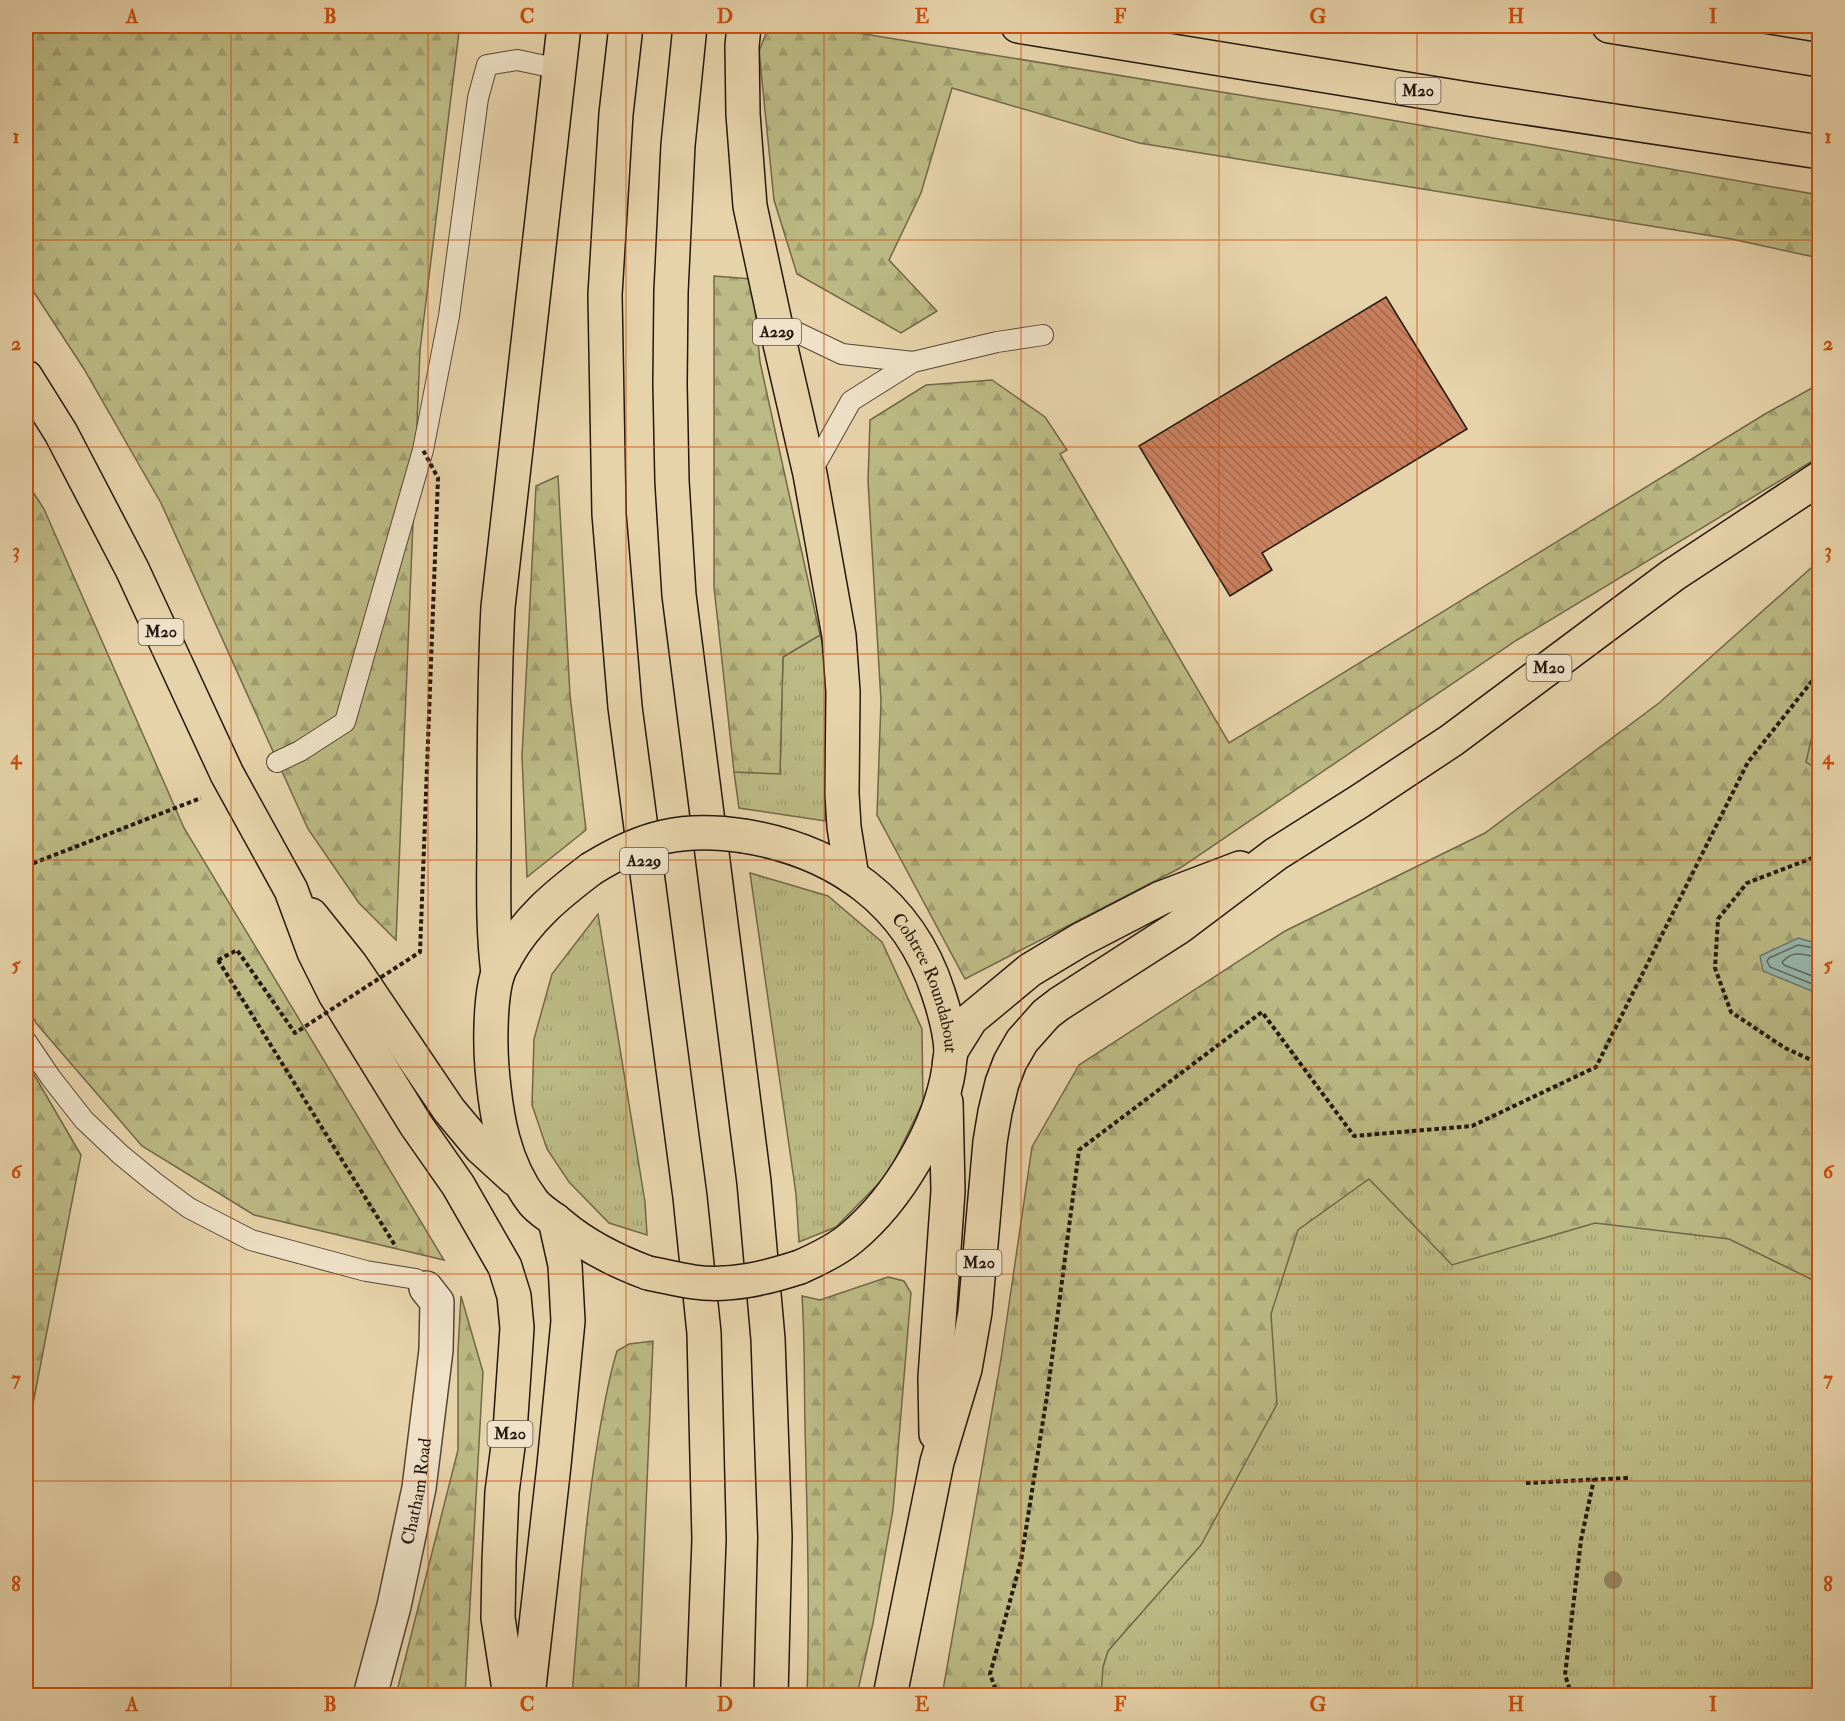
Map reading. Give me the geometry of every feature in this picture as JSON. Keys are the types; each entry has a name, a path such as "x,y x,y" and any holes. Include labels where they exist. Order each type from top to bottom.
{"highway":[{"path":"498,973 494,938 494,687 498,607 564,26"},
{"name":"A229","path":"626,26 616,114 604,295 609,514 625,707 690,1197 704,1333 709,1540 703,1695"},
{"path":"690,26 678,145 671,292 672,481 679,595 753,1171 768,1340 775,1537 771,1695"},
{"name":"A229","path":"744,26 743,114 750,206 810,474 840,636 843,692 842,794 844,827 852,877"},
{"name":"M20","path":"1018,26 1456,97 1820,152"},
{"path":"1609,26 1820,60"},
{"name":"M20","path":"26,377 61,433 132,569 227,774 291,890 314,952 335,994 386,1078 458,1185 505,1267 514,1296 517,1328 510,1431 502,1492 498,1618 510,1695"},
{"name":"M20","path":"937,1462 965,1369 975,1312 990,1142 1002,1083 1010,1062 1022,1041 1046,1014 1179,927 1276,854 1452,740 1672,575 1820,478"},
{"name":"Cobtree Roundabout","path":"690,832 723,833 762,839 816,856 874,892 894,913 916,944 932,974 941,1000 951,1051 946,1088 914,1161 890,1196 850,1239 820,1258 801,1267 752,1280 721,1283 696,1282 648,1273 592,1248 534,1204 522,1185 507,1155 495,1099 491,1029 498,973 529,922 554,897 615,854 656,838 690,832"},
{"name":"M20","path":"951,1051 971,1019 1030,970 1109,924 1161,898 1276,854"},
{"name":"M20","path":"291,890 351,965 448,1110 480,1148 522,1185"},
{"path":"890,1695 937,1462 934,1378 948,1191 946,1088"},
{"path":"528,1695 568,1321 565,1265 555,1220"}],"street":[{"name":"Chatham Road","path":"370,1695 394,1606 419,1488 436,1350 436,1302 421,1283"}],"lane":[{"path":"277,762 300,752 345,722 423,450 449,316 478,98 487,65 517,60 560,69"},
{"path":"775,322 842,354 913,362"},
{"path":"810,474 851,401 913,362 997,342 1043,334"},
{"path":"26,1041 84,1120 121,1155 189,1208 251,1240 366,1271 421,1283"}],"path":[{"path":"421,1283 218,960 237,950 295,1033 420,952 438,478 423,450"},
{"path":"998,1695 990,1674 1021,1561 1048,1389 1079,1150 1262,1012 1354,1136 1472,1126 1596,1067 1748,762 1820,671"},
{"path":"26,867 206,796"},
{"path":"1820,855 1747,883 1718,919 1715,968 1731,1012 1785,1048 1820,1064"},
{"path":"1526,1483 1628,1478"},
{"path":"1572,1695 1565,1675 1581,1540 1594,1479"}],"green space":[{"path":"26,26 528,26 459,32 420,350 396,940 359,903 308,829 161,503 84,369 26,280"},
{"path":"769,26 815,26 1351,113 1819,195 1819,258 1731,239 1139,143 952,88 921,193 889,260 937,311 901,333 797,274 774,200 759,51"},
{"path":"714,276 752,279 760,362 820,635 783,657 780,774 734,772 714,587"},
{"path":"992,380 1045,417 1067,450 1060,454 1229,743 1765,414 1819,384 1819,457 1517,640 1180,868 965,979 877,815 881,701 868,481 870,420 926,385"},
{"path":"558,476 570,695 586,830 527,877 522,756 536,486"},
{"path":"26,481 44,509 184,828 444,1260 254,1215 142,1146 36,1023 26,1002"},
{"path":"1819,561 1819,706 1806,762 1820,771 1819,1283 1729,1239 1595,1223 1452,1265 1369,1179 1298,1230 1271,1314 1277,1404 1201,1545 1108,1651 1103,1667 1101,1695 942,1696 1001,1359 1032,1147 1079,1065 1285,931 1485,833 1659,703"},
{"path":"820,635 826,656 825,821 739,808 734,772 780,773 783,657"},
{"path":"1819,658 1819,1695 1020,1696 1109,1158"},
{"path":"750,873 828,896 882,942 922,1029 923,1102 888,1174 836,1227 799,1242 796,1194"},
{"path":"598,914 645,1202 647,1235 609,1223 569,1182 547,1149 532,1105 534,1039 552,974"},
{"path":"26,1061 81,1155 26,1440"},
{"path":"888,1277 904,1281 911,1293 893,1510 873,1623 857,1695 807,1695 808,1560 802,1296 820,1300"},
{"path":"461,1296 483,1372 465,1695 396,1695 458,1450 458,1350"},
{"path":"653,1341 638,1695 572,1695 589,1503 608,1384 617,1351 629,1344"}],"water":[{"path":"1798,938 1819,944 1819,994 1763,971 1760,956"}],"building":[{"path":"1386,297 1467,429 1262,553 1272,570 1230,596 1139,446"}]}
